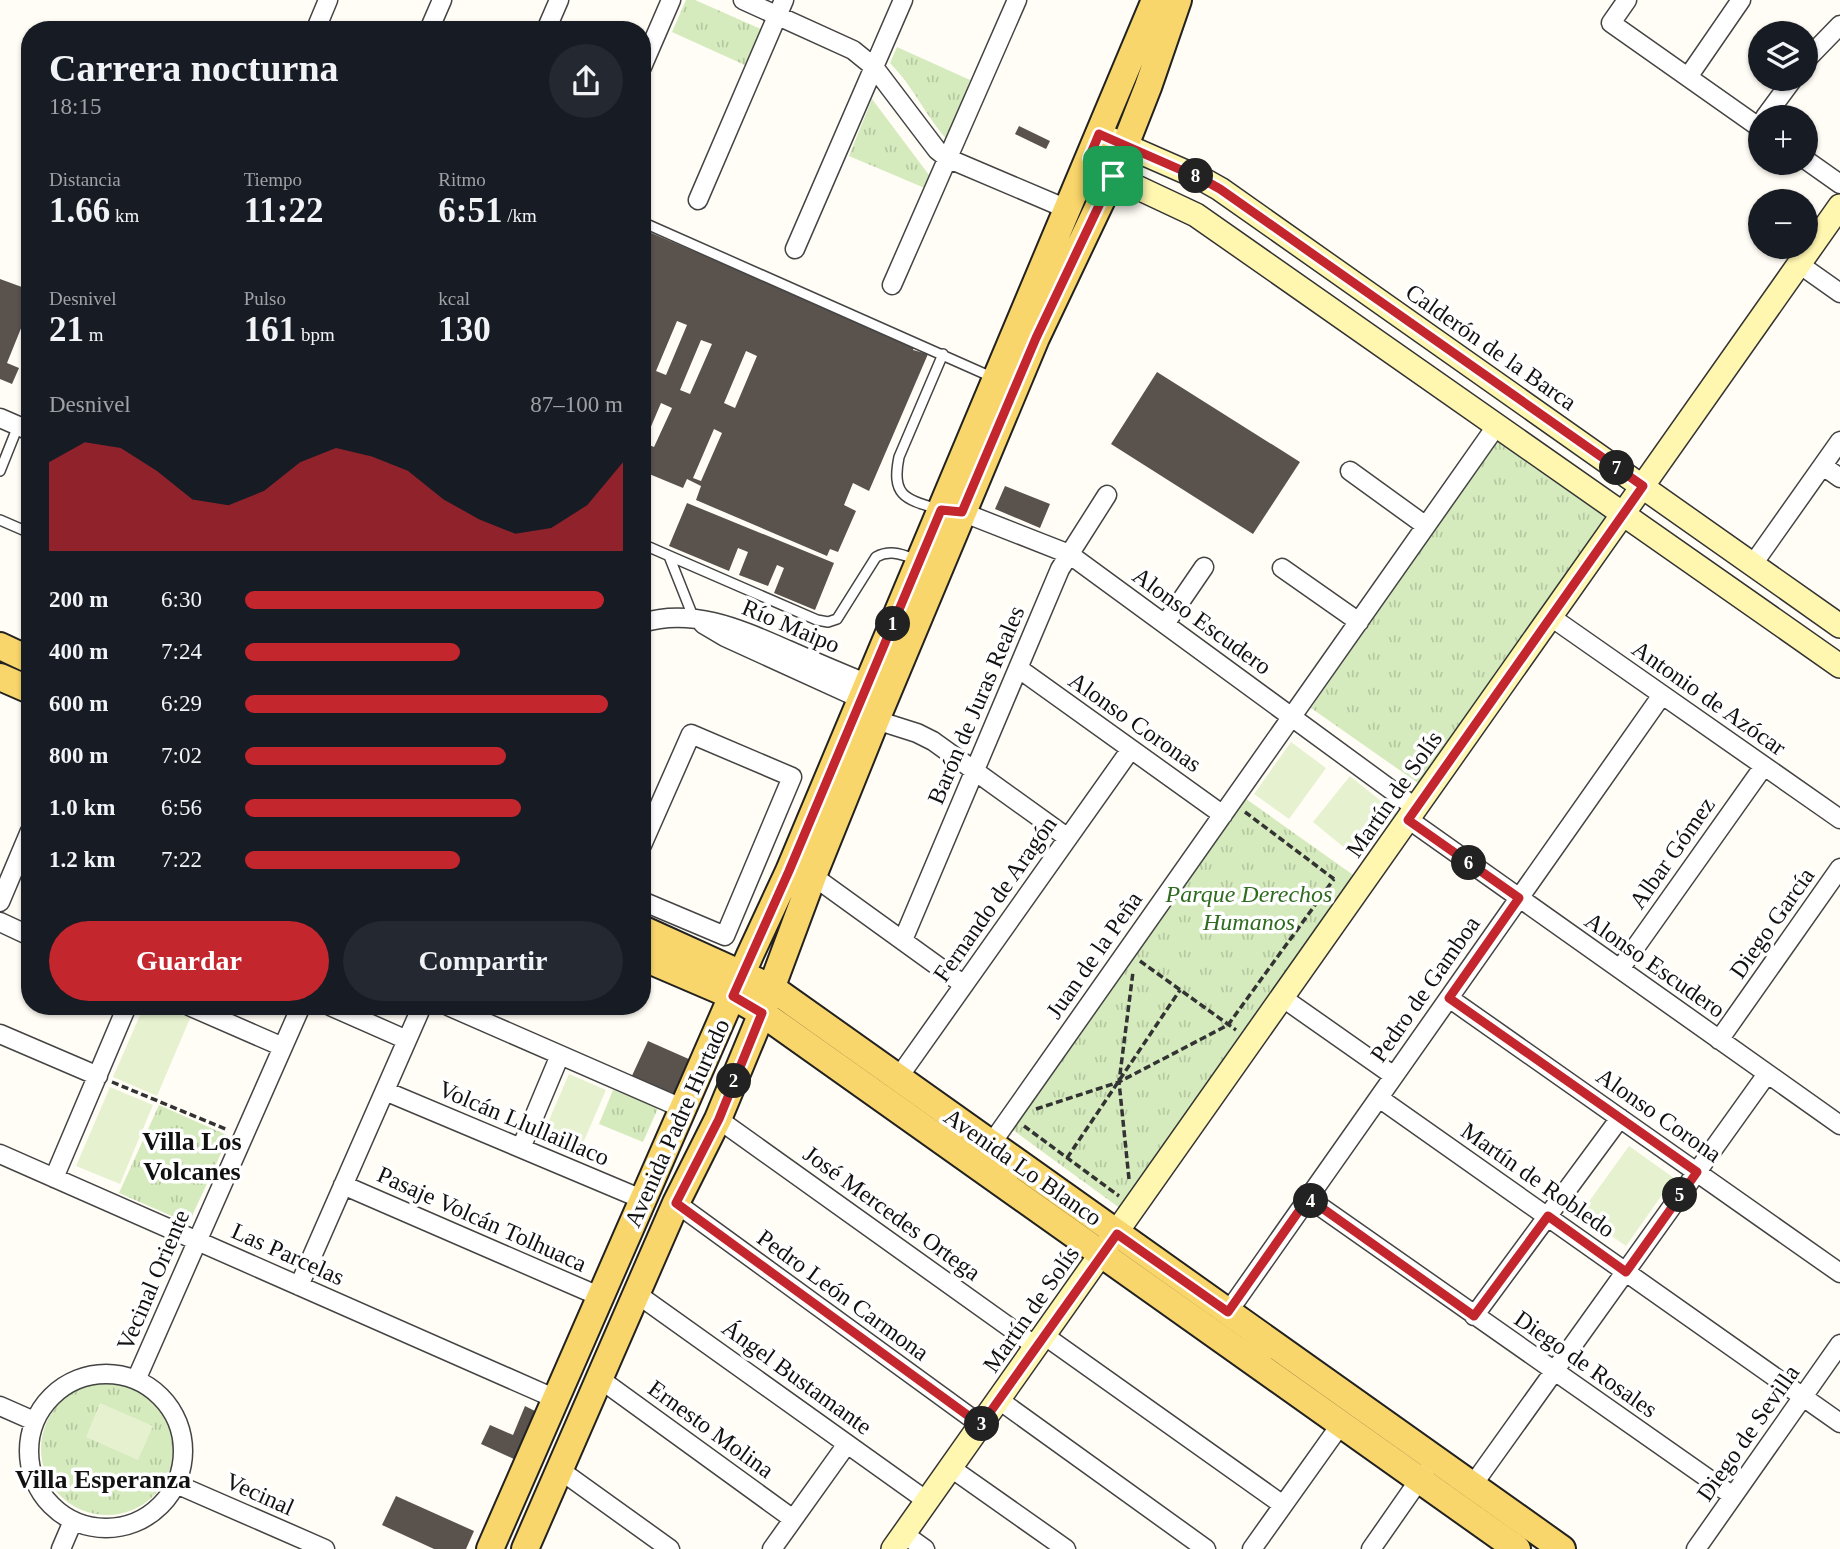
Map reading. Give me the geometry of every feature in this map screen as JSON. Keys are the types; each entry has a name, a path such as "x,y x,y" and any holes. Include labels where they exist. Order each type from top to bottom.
{"main road":[{"name":"Avenida Padre Hurtado","path":"490,1549 738,985 952,511 1005,384 1068,209 1155,0"},
{"name":"Avenida Padre Hurtado","path":"1005,384 1046,315 1113,176 1178,0"},
{"name":"Avenida Padre Hurtado","path":"525,1549 676,1203 719,1119 772,988 813,876 868,701 919,561 952,511"},
{"path":"0,646 21,656"},
{"path":"0,677 21,686"},
{"name":"Avenida Lo Blanco","path":"651,934 738,985 762,1013 1110,1244 1228,1312 1427,1469 1517,1549"},
{"name":"Avenida Lo Blanco","path":"651,960 738,985 772,988 991,1144 1110,1244 1341,1424 1427,1469 1472,1486 1562,1549"}],"street":[{"path":"319,21 328,0"},
{"path":"433,21 442,0"},
{"path":"550,21 559,0"},
{"path":"651,46 671,0"},
{"path":"743,0 780,8 853,50 874,67 937,150 947,158 1068,209"},
{"path":"795,249 903,0"},
{"path":"892,285 1017,0"},
{"path":"1627,0 1611,23 1748,116"},
{"path":"1688,77 1741,0"},
{"path":"698,200 780,8"},
{"path":"1818,48 1840,25"},
{"path":"1094,146 1113,176 1185,209 1217,229 1840,666"},
{"name":"Calderón de la Barca","path":"1094,146 1125,146 1204,180 1234,199 1840,626"},
{"path":"1818,168 1840,184"},
{"path":"1217,229 1228,225 1235,216 1234,199"},
{"name":"Martín de Solís","path":"898,1542 1840,206"},
{"path":"1799,264 1840,293"},
{"path":"0,418 21,427"},
{"name":"Juan de la Peña","path":"991,1144 1131,955 1228,808 1497,425"},
{"path":"1753,564 1840,441"},
{"path":"1823,466 1840,478"},
{"path":"1350,471 1426,526"},
{"name":"Barón de Juras Reales","path":"903,940 1060,569 1107,495"},
{"name":"Alonso Escudero","path":"952,511 1069,554 1292,717 1519,898 1840,1125"},
{"path":"1165,624 1205,567"},
{"path":"1282,568 1359,622"},
{"name":"Antonio de Azócar","path":"1551,617 1840,819"},
{"name":"Río Maipo","path":"651,621 694,618 729,625 868,701 975,771 1068,838"},
{"name":"Alonso Coronas","path":"1018,668 1131,749 1228,808"},
{"name":"Pedro de Gamboa","path":"1228,1312 1662,695"},
{"path":"651,825 691,734 792,777 725,936 651,905"},
{"name":"Fernando de Aragón","path":"898,1078 1131,749"},
{"name":"Albar Gómez","path":"1620,970 1763,766"},
{"path":"0,902 21,852"},
{"name":"Diego García","path":"1719,1040 1840,868"},
{"path":"813,876 964,985"},
{"path":"0,922 21,932"},
{"path":"1283,998 1394,1076"},
{"name":"Alonso Corona","path":"1449,998 1840,1273"},
{"path":"54,1178 123,1015"},
{"path":"209,1015 283,1048"},
{"name":"Vecinal Oriente","path":"136,1380 297,1015"},
{"path":"350,1015 407,1040"},
{"path":"299,1286 418,1015"},
{"path":"469,1015 684,1109"},
{"path":"0,1034 98,1076"},
{"path":"521,1148 560,1055"},
{"path":"1472,1486 1767,1074"},
{"name":"Volcán Llullaillaco","path":"384,1091 644,1200"},
{"name":"Martín de Robledo","path":"1379,1098 1840,1423"},
{"path":"1474,1316 1620,1118"},
{"name":"José Mercedes Ortega","path":"719,1119 1283,1506"},
{"name":"Las Parcelas","path":"0,1154 556,1399"},
{"name":"Pasaje Volcán Tolhuaca","path":"343,1185 601,1297"},
{"name":"Diego de Rosales","path":"1308,1198 1733,1496"},
{"name":"Pedro León Carmona","path":"676,1203 981,1425"},
{"name":"Ángel Bustamante","path":"637,1294 927,1501"},
{"name":"Diego de Sevilla","path":"1696,1549 1840,1344"},
{"name":"Vecinal Oriente","path":"110,1374 136,1380 166,1403 178,1424 183,1448 176,1484 153,1512 132,1524 108,1528 73,1521 53,1508 33,1479 28,1456 34,1421 49,1398 83,1377 110,1374"},
{"name":"Ernesto Molina","path":"600,1379 793,1519"},
{"path":"999,1400 1206,1549"},
{"path":"0,1405 34,1421"},
{"path":"1252,1549 1341,1424"},
{"path":"772,1549 847,1444"},
{"path":"951,1468 1066,1549"},
{"path":"1371,1549 1427,1469"},
{"path":"560,1470 670,1549"},
{"name":"Vecinal","path":"176,1484 325,1549"},
{"path":"61,1549 73,1521"},
{"path":"898,1542 925,1549"}],"lane":[{"path":"651,226 943,354 1005,384"},
{"path":"943,354 899,457 896,473 897,485 908,500 952,511"},
{"path":"0,471 21,433"},
{"path":"0,520 21,529"},
{"path":"651,548 817,620 828,622 837,619 876,557 893,552 919,561"},
{"path":"669,556 694,618"}],"path":[{"path":"1011,1117 1119,1082 1228,1025 1334,879 1228,808"},
{"path":"1131,955 1252,1041"},
{"path":"1130,1192 1119,1082 1131,955"},
{"path":"1067,1158 1180,990"},
{"path":"98,1076 243,1136"},
{"path":"1011,1117 1121,1198"}],"green space":[{"path":"686,0 695,0 763,30 747,66 672,32"},
{"path":"897,47 970,80 947,140 906,81 890,63"},
{"path":"872,99 929,175 927,189 849,156"},
{"path":"1496,439 1610,517 1425,788 1311,708"},
{"path":"1291,742 1326,768 1289,819 1254,794"},
{"path":"1350,776 1396,813 1358,859 1313,822"},
{"name":"Parque Derechos Humanos","path":"1242,796 1356,877 1121,1209 1009,1127"},
{"path":"140,1015 191,1016 157,1096 113,1077"},
{"path":"569,1074 606,1090 577,1157 540,1141"},
{"path":"110,1087 153,1105 120,1184 76,1166"},
{"path":"613,1090 658,1108 643,1142 599,1124"},
{"name":"Villa Los Volcanes","path":"159,1105 229,1136 192,1216 181,1220 119,1193"},
{"path":"1629,1146 1674,1178 1626,1246 1580,1214"},
{"name":"Villa Esperanza","path":"107,1383 132,1388 154,1402 168,1424 173,1449 168,1474 154,1496 132,1510 107,1515 82,1510 60,1496 46,1474 41,1449 46,1424 60,1402 82,1388"},
{"path":"100,1403 153,1426 138,1460 86,1437"}],"building":[{"path":"1019,126 1050,141 1046,149 1015,134"},
{"path":"651,233 915,345 913,350 928,354 869,491 853,483 844,505 856,511 838,552 830,549 827,556 696,500 701,486 687,479 683,488 651,475 651,446 654,447 672,408 661,403 651,427","holes":["677,321 687,325 666,375 656,371","701,340 712,344 690,394 680,390","746,351 757,356 735,408 724,403","714,429 722,433 701,481 693,478"]},
{"path":"0,279 21,287 21,328 7,363 19,368 12,384 0,379"},
{"path":"1157,372 1300,462 1253,534 1111,444"},
{"path":"1005,486 1050,504 1040,528 995,509"},
{"path":"687,503 834,563 815,610 774,593 784,568 777,565 768,586 739,575 748,552 738,548 729,571 669,546"},
{"path":"648,1041 691,1060 673,1100 630,1080"},
{"path":"525,1406 537,1412 516,1460 481,1444 490,1425 513,1435"},
{"path":"396,1496 474,1531 466,1549 434,1549 382,1525"}],"district":[{"name":"Villa Los Volcanes","path":"192,1156"},
{"name":"Villa Esperanza","path":"103,1479"}],"route":[{"path":"1099,134 1220,189 1643,486 1408,820 1519,898 1449,998 1697,1172 1626,1272 1548,1216 1474,1316 1308,1198 1228,1312 1117,1234 981,1425 676,1203 719,1119 762,1013 733,996 750,955 789,871 941,510 962,512 1036,338 1113,176 1089,158 1099,134"}]}
